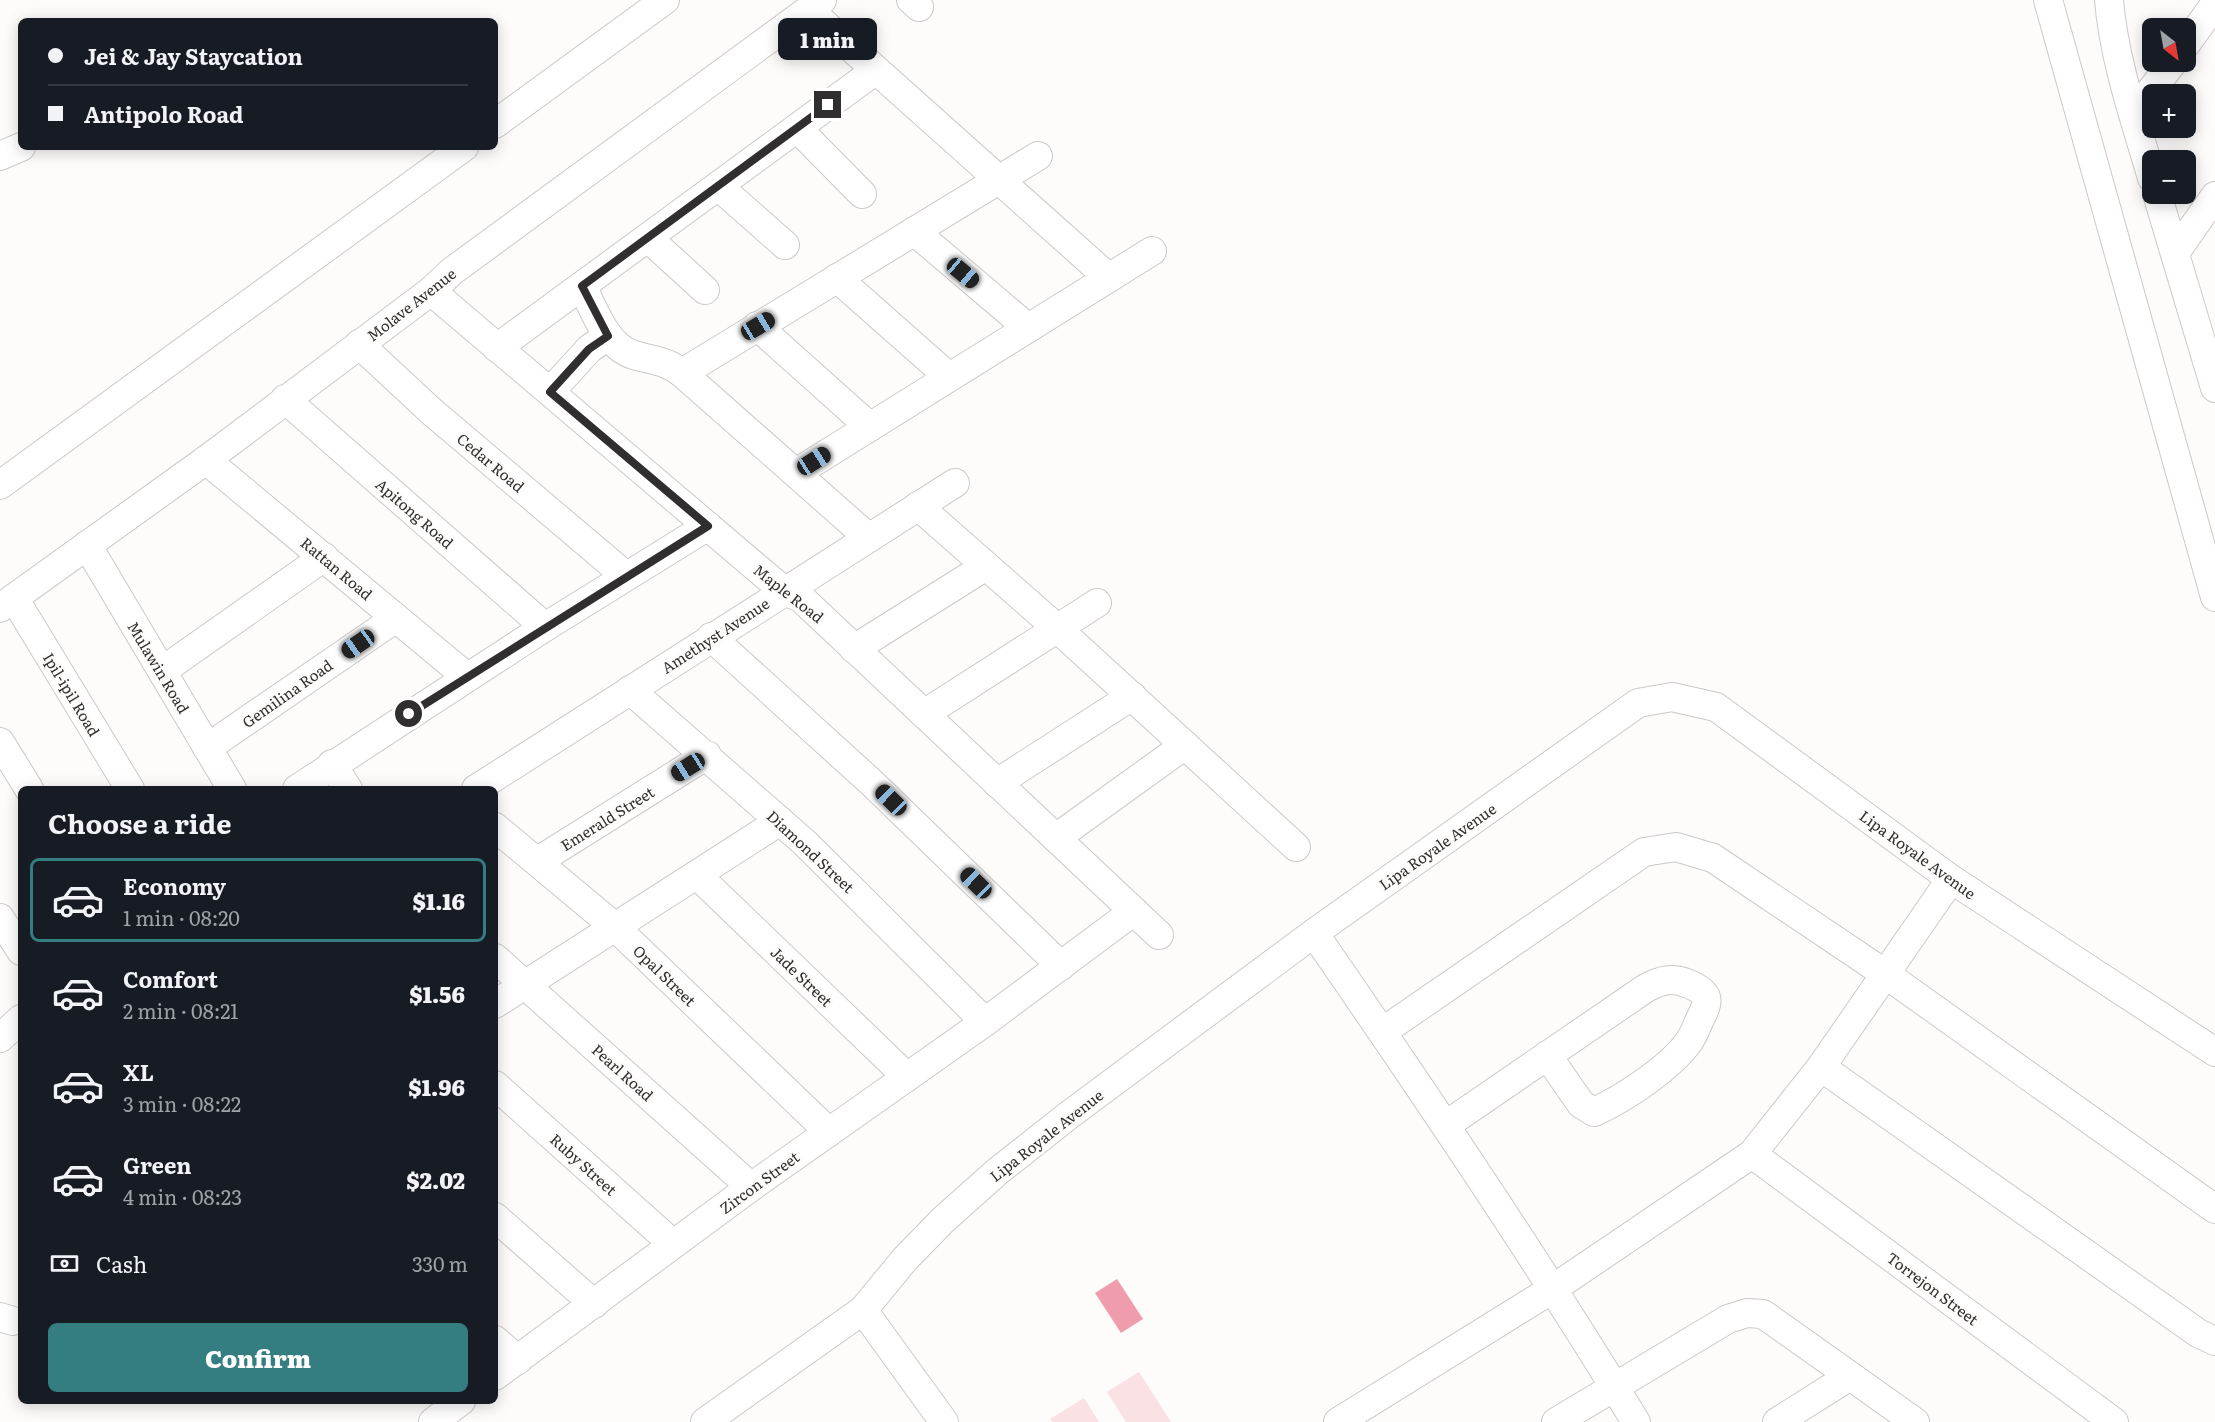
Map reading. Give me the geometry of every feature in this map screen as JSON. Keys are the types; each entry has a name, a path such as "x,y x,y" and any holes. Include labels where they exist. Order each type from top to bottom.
{"street":[{"path":"498,122 665,0"},
{"path":"2048,0 2215,597"},
{"path":"2196,30 2215,4"},
{"path":"816,5 876,70 1109,278"},
{"name":"Molave Avenue","path":"7,603 206,460 431,291 450,272 816,5"},
{"path":"2114,6 2133,114 2144,150"},
{"path":"496,348 876,70"},
{"path":"2133,114 2165,72"},
{"path":"797,128 862,194"},
{"path":"0,156 18,148"},
{"path":"0,485 460,150"},
{"path":"682,373 1038,156"},
{"path":"718,186 785,245"},
{"path":"2175,254 2215,196"},
{"path":"2160,204 2215,386"},
{"path":"914,231 1028,328"},
{"path":"648,237 705,290"},
{"path":"795,473 1152,251"},
{"path":"837,278 949,377"},
{"path":"582,286 608,336 631,355 668,362 869,538"},
{"name":"Maple Road","path":"431,291 784,591 801,598 1159,935"},
{"path":"758,326 870,427"},
{"path":"550,392 589,349 608,336"},
{"name":"Cedar Road","path":"359,344 431,411 626,576"},
{"name":"Apitong Road","path":"285,399 545,627"},
{"name":"Rattan Road","path":"206,460 467,677"},
{"name":"Amethyst Avenue","path":"481,786 955,483"},
{"path":"918,506 1058,629 1296,847"},
{"path":"301,786 545,627 708,526"},
{"name":"Mulawin Road","path":"87,545 230,786"},
{"path":"162,671 324,557"},
{"path":"854,649 986,566"},
{"name":"Ipil-ipil Road","path":"7,603 128,786"},
{"path":"924,714 1097,603"},
{"name":"Gemilina Road","path":"207,748 396,618"},
{"path":"711,637 873,784 1061,966"},
{"name":"Diamond Street","path":"630,690 805,843 984,1022"},
{"path":"997,783 1132,696"},
{"name":"Lipa Royale Avenue","path":"705,1422 863,1310 905,1259 998,1171 1314,933 1638,703 1672,697 1716,707 1950,879 2215,1052"},
{"path":"0,742 27,786"},
{"path":"1056,838 1185,745"},
{"name":"Emerald Street","path":"538,861 707,755"},
{"path":"332,764 346,786"},
{"path":"498,1002 780,821"},
{"name":"Opal Street","path":"498,829 615,927 829,1132"},
{"path":"1382,1032 1644,852 1676,847 1713,858 1884,974 2215,1209"},
{"name":"Jade Street","path":"697,875 907,1077"},
{"path":"1338,1422 1554,1288 1752,1154 1821,1067 1950,879"},
{"name":"Zircon Street","path":"498,1374 751,1187 1026,992 1134,911"},
{"path":"0,918 18,946"},
{"path":"1314,933 1446,1125 1554,1288 1636,1422"},
{"name":"Pearl Road","path":"498,961 751,1187"},
{"path":"1446,1125 1547,1055 1661,980 1678,979 1702,990 1706,997 1707,1006 1690,1040 1674,1058 1610,1105 1594,1112 1581,1104 1547,1055"},
{"path":"0,1038 18,1021"},
{"path":"1821,1067 2188,1327 2215,1341"},
{"name":"Ruby Street","path":"498,1088 673,1244"},
{"name":"Torrejon Street","path":"1752,1154 2114,1422"},
{"path":"498,1220 594,1304"},
{"path":"863,1310 944,1422"},
{"path":"1556,1422 1728,1319 1747,1313 1763,1314 1915,1422"},
{"path":"498,1343 518,1360"},
{"path":"1777,1422 1850,1376"},
{"path":"433,1422 457,1404"}],"shaded area":[{"path":"1117,1279 1143,1319 1121,1333 1095,1293"},
{"path":"1139,1372 1171,1422 1126,1422 1107,1392"},
{"path":"1084,1398 1099,1422 1052,1422 1050,1419"}],"route":[{"path":"409,714 708,526 550,392 589,349 608,336 582,286 828,105"}]}
